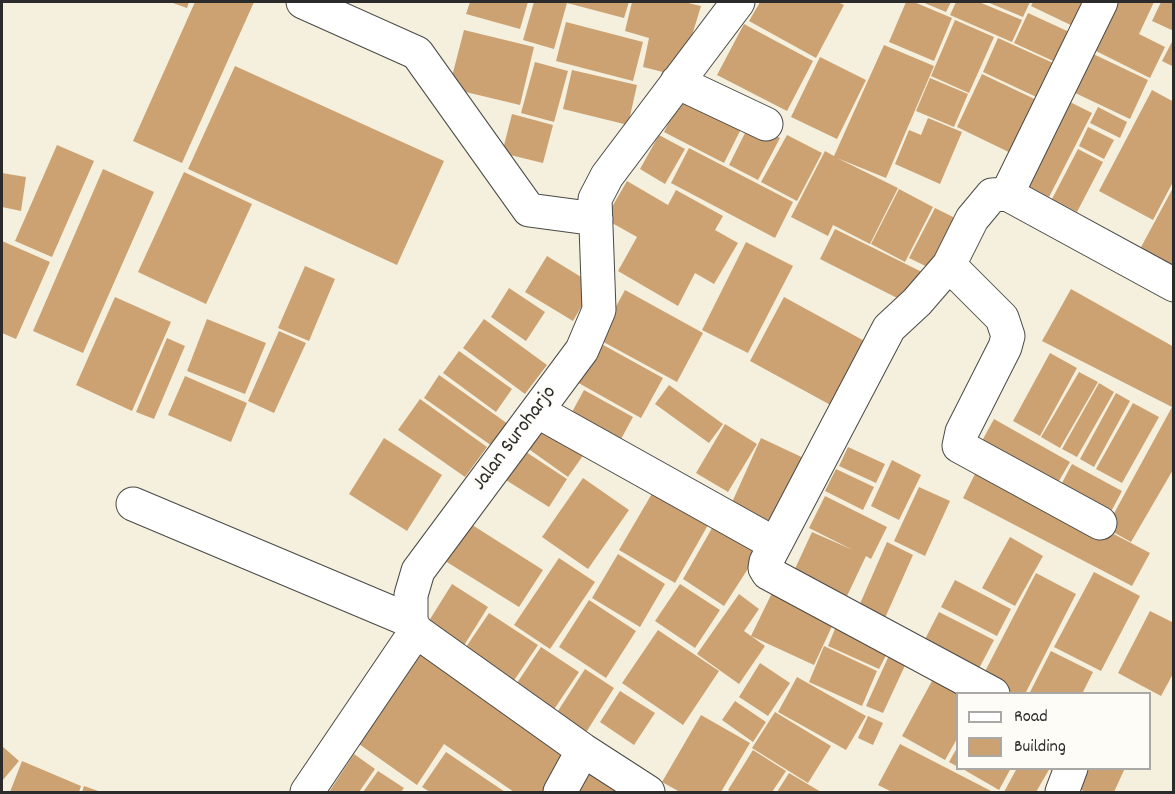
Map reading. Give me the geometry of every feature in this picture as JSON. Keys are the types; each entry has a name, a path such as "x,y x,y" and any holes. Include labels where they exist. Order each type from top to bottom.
{"street":[{"path":"303,2 417,53 529,210 596,219"},
{"name":"Jalan Suroharjo","path":"414,626 411,595 418,571 582,350 599,310 595,199 607,176 738,2"},
{"path":"1007,194 1101,2"},
{"path":"677,82 766,124"},
{"path":"991,692 768,573 770,556 888,328 917,302 949,265 982,205 992,195 1007,194 1173,285"},
{"path":"949,265 1002,318 1008,336 1005,347 962,432 958,446 1100,523"},
{"path":"537,411 770,556"},
{"path":"133,504 414,626 583,750 648,792"},
{"path":"307,792 414,626"},
{"path":"560,792 583,750"},
{"path":"1062,792 1070,770"}],"building":[{"path":"170,2 189,2 187,8"},
{"path":"195,2 254,2 182,163 133,141"},
{"path":"470,2 528,2 520,29 466,14"},
{"path":"534,2 629,2 624,18 567,3 554,49 523,40"},
{"path":"632,2 684,2 701,6 690,42 667,73 643,67 649,38 625,31"},
{"path":"760,2 838,2 844,5 816,58 749,21"},
{"path":"906,2 914,2 952,18 934,61 889,42"},
{"path":"922,2 951,2 946,12"},
{"path":"956,2 979,2 1022,20 1012,42 950,15"},
{"path":"987,2 1030,2 1023,17"},
{"path":"1033,2 1092,2 1079,29 1031,6"},
{"path":"1115,2 1154,2 1139,34 1165,47 1150,78 1092,49"},
{"path":"1161,2 1174,2 1174,31 1152,21"},
{"path":"1028,13 1078,36 1064,66 1014,43"},
{"path":"955,20 994,37 969,93 931,76"},
{"path":"566,22 643,42 633,81 556,61"},
{"path":"744,24 813,61 787,111 717,75"},
{"path":"464,30 534,47 520,105 449,88"},
{"path":"998,38 1062,67 1047,102 983,72"},
{"path":"1174,38 1174,67 1162,61"},
{"path":"884,45 934,66 886,178 837,158 898,188 870,244 833,225 828,236 791,217 825,151 834,156"},
{"path":"1089,52 1148,80 1130,119 1071,91"},
{"path":"820,57 866,80 837,139 791,117"},
{"path":"535,62 568,71 554,122 521,113"},
{"path":"235,66 444,161 397,265 188,169"},
{"path":"572,70 637,85 628,125 563,109"},
{"path":"982,74 1045,104 1019,157 957,127"},
{"path":"930,78 968,94 954,127 916,111"},
{"path":"1152,90 1174,102 1174,180 1153,220 1099,191"},
{"path":"681,98 742,127 724,163 664,132"},
{"path":"1068,101 1092,113 1049,197 1026,185"},
{"path":"1098,107 1127,122 1120,138 1090,123"},
{"path":"512,114 553,125 543,163 502,153"},
{"path":"928,118 962,132 940,184 895,164 909,130 921,135"},
{"path":"750,123 780,138 758,180 729,165"},
{"path":"1088,127 1114,140 1104,159 1079,146"},
{"path":"659,135 685,149 665,184 640,169"},
{"path":"787,135 822,153 797,201 761,182"},
{"path":"57,145 94,161 52,257 15,241"},
{"path":"689,148 793,202 775,238 671,183"},
{"path":"1078,149 1103,162 1077,212 1052,199"},
{"path":"103,169 154,192 83,353 33,331"},
{"path":"184,172 252,204 206,304 138,272"},
{"path":"2,173 26,177 21,211 2,207"},
{"path":"627,181 668,205 676,190 723,216 715,230 738,243 714,284 695,273 678,306 618,271 637,237 605,219"},
{"path":"1174,186 1174,267 1140,249"},
{"path":"899,189 933,207 905,262 871,244"},
{"path":"935,208 963,222 938,272 909,258"},
{"path":"835,229 922,272 907,303 820,259"},
{"path":"2,241 50,262 16,339 2,333"},
{"path":"746,242 793,266 748,353 702,330"},
{"path":"547,256 594,285 573,321 525,292"},
{"path":"305,266 335,279 309,341 278,328"},
{"path":"509,288 545,312 526,341 491,317"},
{"path":"1071,289 1174,347 1174,468 1131,542 1106,528 1172,407 1042,341"},
{"path":"625,290 703,333 677,382 598,339"},
{"path":"115,297 171,322 132,411 76,385"},
{"path":"784,297 870,344 836,408 750,361"},
{"path":"207,319 266,343 245,394 187,371"},
{"path":"484,319 547,365 525,394 463,348"},
{"path":"279,331 306,343 274,413 248,401"},
{"path":"167,338 185,346 154,419 136,412"},
{"path":"596,341 663,378 641,418 575,381"},
{"path":"459,351 512,389 496,412 443,373"},
{"path":"1050,353 1077,368 1040,436 1013,421"},
{"path":"1079,372 1098,382 1060,448 1041,437"},
{"path":"439,375 508,424 492,446 424,398"},
{"path":"185,376 247,403 231,442 168,415"},
{"path":"1099,383 1114,392 1077,457 1062,449"},
{"path":"669,385 723,424 709,443 655,404"},
{"path":"584,390 633,417 621,439 572,412"},
{"path":"1116,393 1130,401 1094,467 1080,459"},
{"path":"420,399 487,447 465,477 398,430"},
{"path":"1133,403 1159,417 1122,483 1096,469"},
{"path":"538,418 589,447 568,477 523,445"},
{"path":"994,419 1070,462 1052,493 977,450"},
{"path":"725,424 757,444 728,492 696,473"},
{"path":"384,438 442,475 407,531 349,494"},
{"path":"761,438 810,461 778,531 729,509"},
{"path":"848,447 885,464 876,483 839,466"},
{"path":"520,448 567,479 549,507 501,477"},
{"path":"892,460 921,475 899,520 871,506"},
{"path":"980,464 1150,553 1132,586 963,498"},
{"path":"1072,464 1122,491 1105,523 1055,496"},
{"path":"836,469 874,487 863,510 825,491"},
{"path":"583,478 629,510 588,569 542,537"},
{"path":"657,485 712,518 675,583 619,550"},
{"path":"919,487 950,501 925,556 894,541"},
{"path":"825,496 887,527 871,559 866,556 847,596 794,571 812,532 853,550 809,528"},
{"path":"466,521 543,570 519,607 442,559"},
{"path":"716,521 762,547 724,606 683,579"},
{"path":"1010,537 1043,556 1015,606 982,588"},
{"path":"887,542 913,555 885,618 859,606"},
{"path":"618,554 665,584 640,627 592,598"},
{"path":"559,558 595,582 550,649 514,625"},
{"path":"1094,572 1140,596 1101,671 1054,647"},
{"path":"1036,573 1076,594 1026,692 996,692 979,683"},
{"path":"955,580 1011,609 997,636 941,607"},
{"path":"452,584 488,607 463,647 427,624"},
{"path":"680,584 720,610 695,648 655,621"},
{"path":"772,593 834,622 814,665 751,636"},
{"path":"739,594 759,609 744,631 765,646 739,684 697,654"},
{"path":"589,600 636,631 606,678 559,647"},
{"path":"1150,611 1174,623 1174,672 1161,696 1118,673"},
{"path":"939,612 994,640 975,676 921,647"},
{"path":"489,613 538,645 513,682 464,650"},
{"path":"839,619 892,644 879,669 828,646"},
{"path":"658,630 719,671 683,725 622,683"},
{"path":"824,646 877,671 862,706 809,682"},
{"path":"541,647 579,672 553,711 515,686"},
{"path":"424,649 575,754 548,792 514,792 444,744 417,785 359,744"},
{"path":"891,651 908,659 883,713 866,706"},
{"path":"1051,651 1093,672 1083,692 1030,692"},
{"path":"760,663 790,683 768,716 739,697"},
{"path":"585,669 614,688 585,734 556,714"},
{"path":"938,670 956,692 956,741 945,760 902,736"},
{"path":"797,677 866,716 846,750 778,712"},
{"path":"620,691 655,713 634,745 600,722"},
{"path":"735,701 766,722 753,742 722,720"},
{"path":"775,712 831,746 808,783 752,748"},
{"path":"701,715 750,743 721,792 680,792 662,782"},
{"path":"868,716 883,723 873,745 858,738"},
{"path":"900,744 993,792 892,792 878,785"},
{"path":"2,746 19,761 2,781"},
{"path":"753,750 786,771 772,792 732,792 728,790"},
{"path":"956,750 956,766 949,762"},
{"path":"446,752 505,792 430,792 422,787"},
{"path":"354,754 375,769 359,792 329,792"},
{"path":"22,761 81,786 79,792 10,792"},
{"path":"584,764 624,792 568,792"},
{"path":"964,770 1010,770 999,790"},
{"path":"1016,770 1049,770 1036,792 1004,792"},
{"path":"1085,770 1124,770 1114,792 1086,792 1077,788"},
{"path":"378,771 404,788 401,792 363,792"},
{"path":"789,773 821,792 777,792"},
{"path":"84,786 101,792 82,792"}]}
